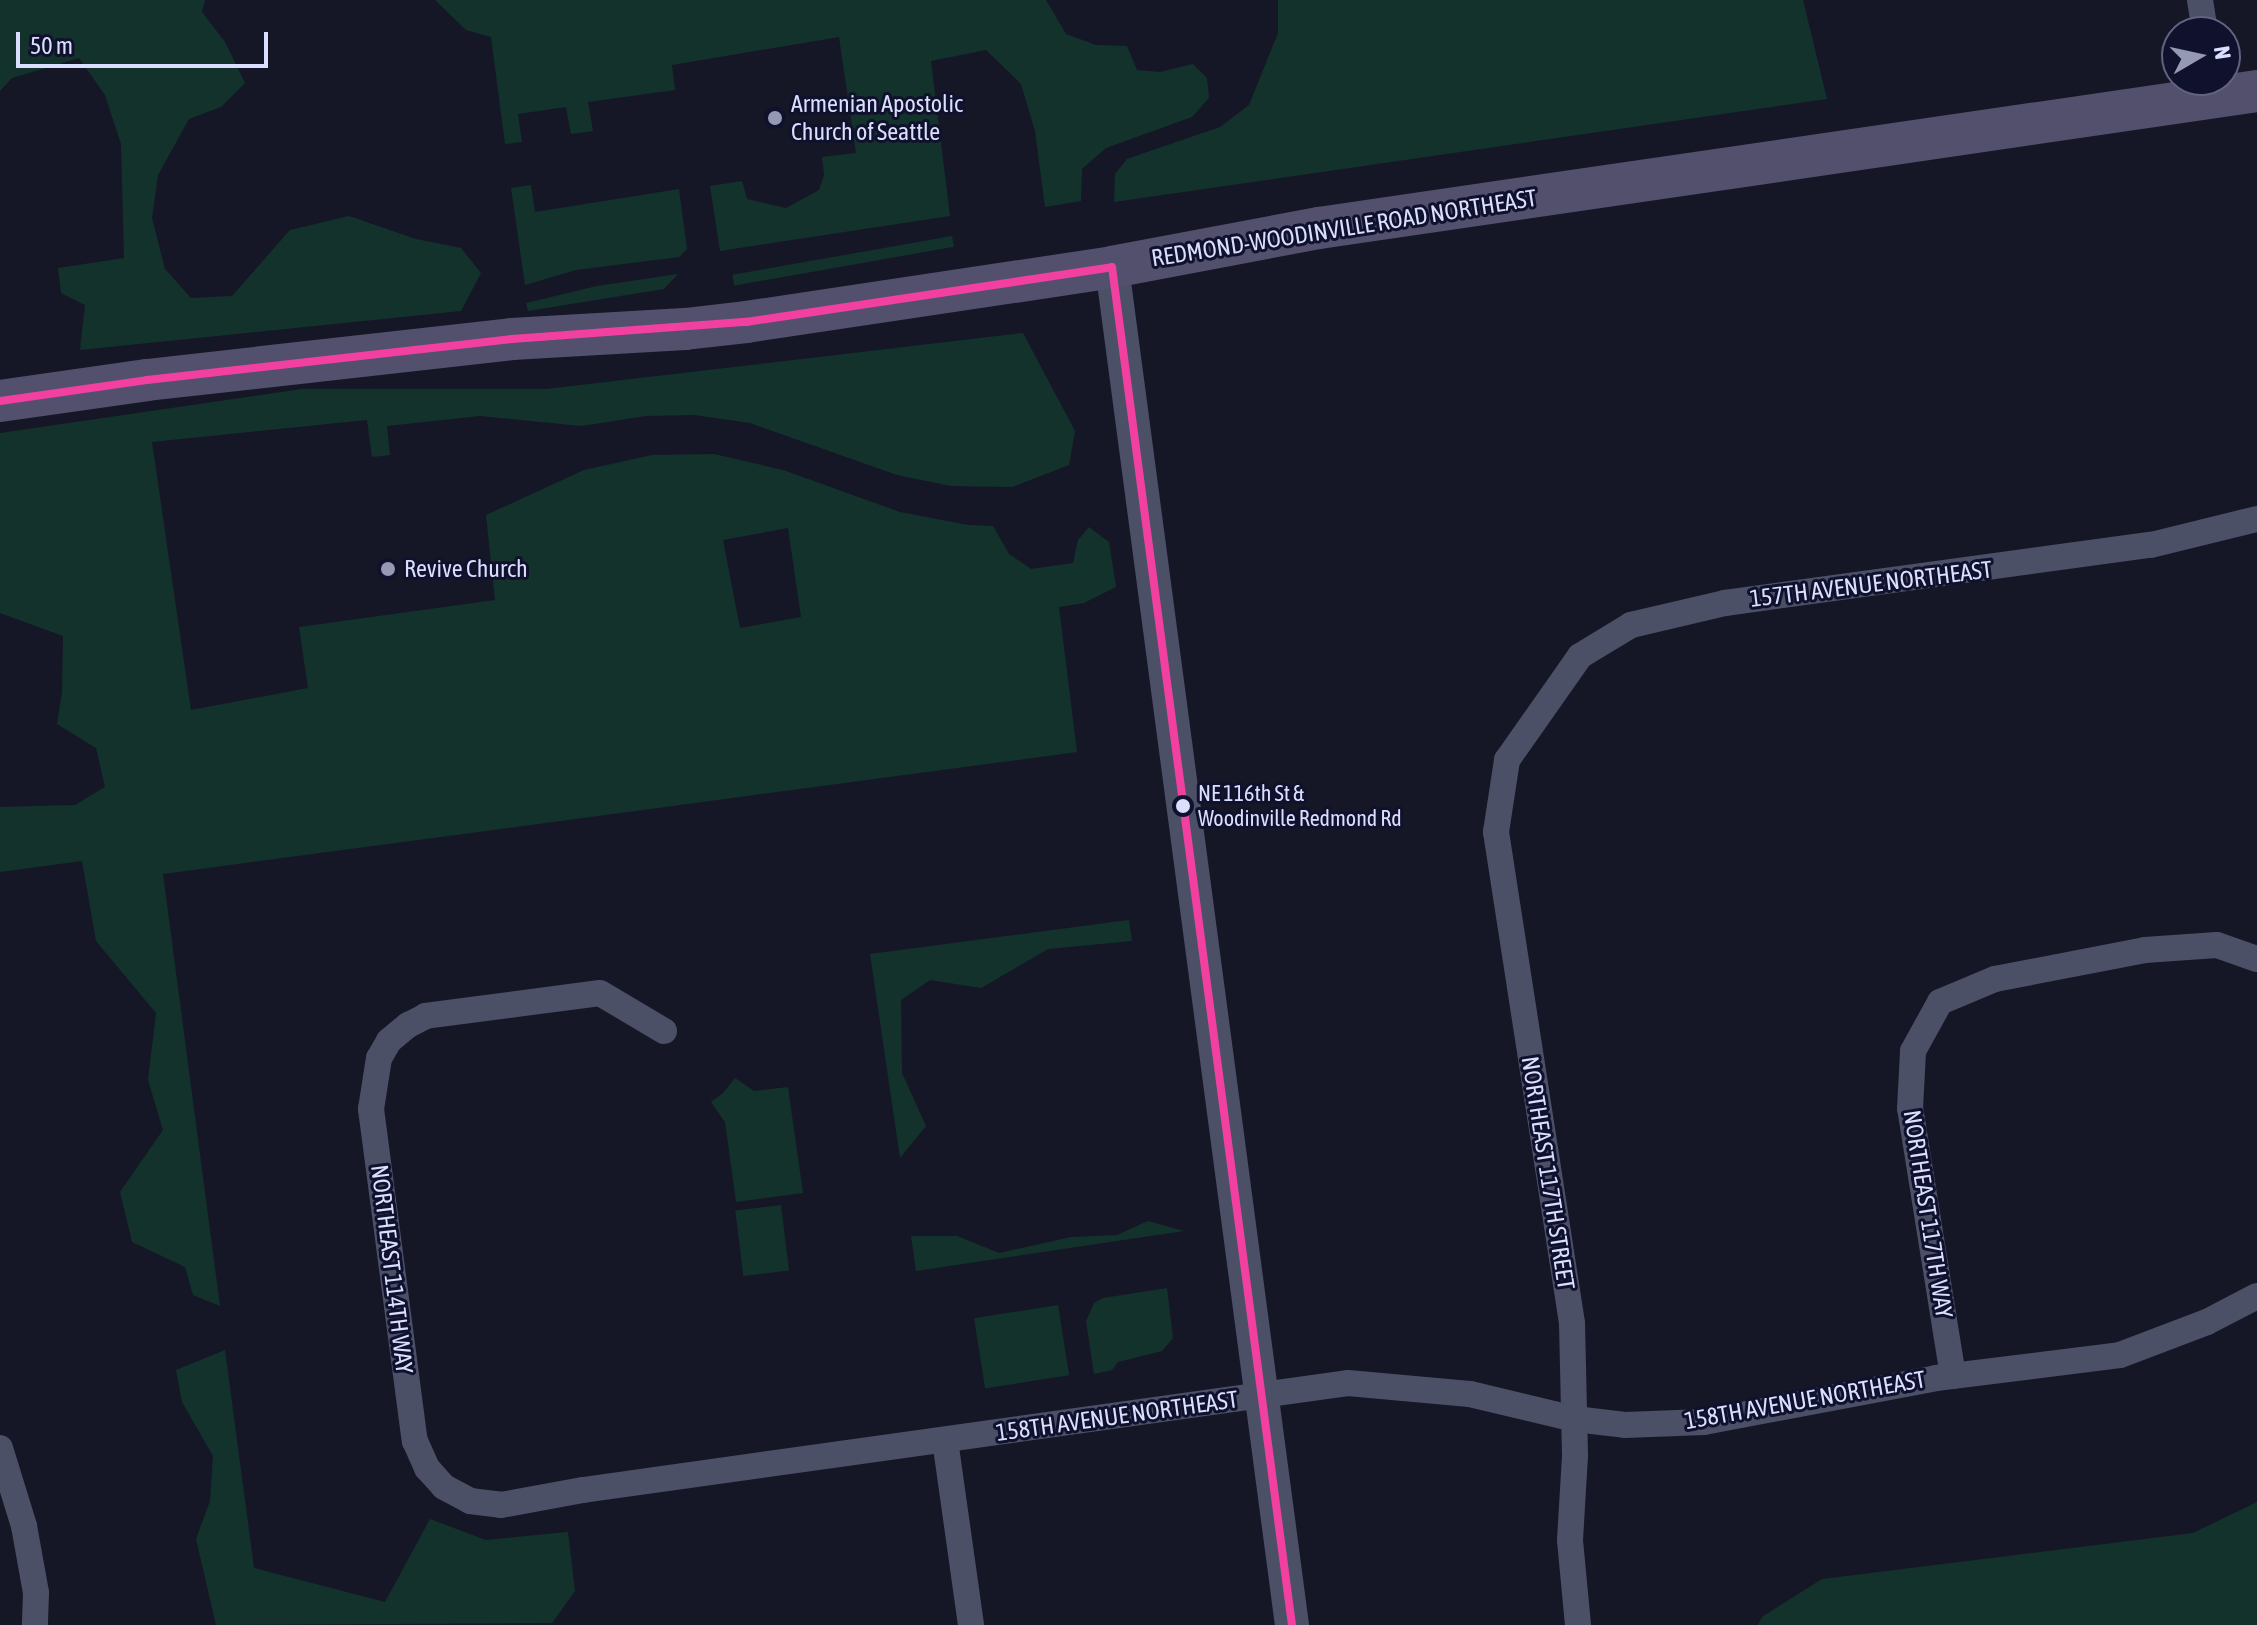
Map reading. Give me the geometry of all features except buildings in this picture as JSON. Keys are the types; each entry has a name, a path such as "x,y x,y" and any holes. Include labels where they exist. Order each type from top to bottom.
{"main road":[{"name":"REDMOND-WOODINVILLE ROAD NORTHEAST","path":"0,401 147,380 512,339 685,329 746,322 1112,267 1319,228 2168,96"}],"street":[{"path":"1112,267 1292,1625"},
{"name":"157TH AVENUE NORTHEAST","path":"1527,728 1580,656 1631,625 1725,603 2151,545 2257,519"},
{"name":"NORTHEAST 117TH STREET","path":"1527,728 1507,760 1496,832 1572,1323 1575,1419 1570,1540 1578,1625"},
{"name":"NORTHEAST 117TH WAY","path":"1953,1376 1910,1109 1913,1051 1940,1002 1995,979 2145,950 2217,945 2257,959"},
{"name":"NORTHEAST 114TH WAY","path":"444,1487 427,1468 415,1441 373,1125 373,1088 379,1058 386,1046 408,1025 426,1016 600,993 664,1031"},
{"name":"158TH AVENUE NORTHEAST","path":"444,1487 470,1501 501,1505 583,1490 1348,1383 1470,1394 1575,1419 1625,1425 1704,1422 1953,1376 2120,1355 2207,1322 2257,1296"},
{"path":"945,1440 971,1625"},
{"path":"0,1448 24,1526 36,1593 35,1625"}],"green space":[{"path":"0,0 205,0 202,12 225,42 245,83 221,107 189,119 158,175 152,218 165,269 191,298 232,296 290,230 349,216 416,239 461,248 481,273 461,311 80,350 85,305 61,293 58,268 124,258 121,144 105,95 79,58 12,78 0,91"},
{"path":"435,0 1046,0 1066,34 1096,45 1127,46 1137,70 1160,72 1193,64 1207,78 1209,98 1192,117 1106,148 1082,169 1081,201 1045,207 1035,131 1021,84 986,50 931,61 950,216 720,251 710,186 742,181 747,199 786,208 819,190 824,175 822,157 856,153 839,37 672,65 675,90 588,102 593,131 571,134 566,107 518,114 522,142 505,144 491,37 466,30"},
{"path":"1278,0 1803,0 1827,99 1114,202 1115,174 1127,159 1220,127 1249,105 1278,33"},
{"path":"531,185 535,212 679,189 687,249 679,257 576,270 525,285 511,188"},
{"path":"952,236 954,247 734,286 732,275"},
{"path":"678,274 664,289 528,311 526,303 597,286"},
{"path":"1023,333 1075,431 1069,465 1012,487 951,486 897,475 750,423 694,415 646,416 581,426 480,416 387,426 390,455 372,457 367,420 152,442 191,710 308,688 299,627 495,600 486,515 584,470 652,455 714,454 783,470 900,512 968,525 993,526 1009,554 1031,569 1073,563 1078,540 1089,527 1109,542 1116,587 1084,603 1059,607 1077,752 163,874 220,1306 193,1295 185,1267 132,1242 120,1192 163,1130 148,1080 156,1013 96,941 82,861 0,872 0,807 75,805 105,787 96,748 57,724 62,692 63,636 0,613 0,433 302,389 546,389","holes":["788,528 801,617 740,628 723,540"]},
{"path":"1129,920 1132,941 1048,949 981,988 930,980 901,1000 902,1073 926,1126 900,1158 870,954"},
{"path":"735,1078 754,1091 788,1087 803,1193 736,1202 725,1122 711,1102"},
{"path":"781,1205 789,1271 743,1276 735,1211"},
{"path":"1148,1221 1184,1231 916,1271 911,1236 957,1236 999,1253 1071,1237 1117,1235"},
{"path":"1167,1288 1173,1338 1162,1351 1118,1362 1112,1370 1094,1374 1086,1321 1094,1303 1103,1298"},
{"path":"1058,1305 1069,1375 985,1388 974,1318"},
{"path":"225,1350 254,1568 385,1602 430,1519 486,1540 568,1532 575,1591 552,1623 216,1625 196,1539 210,1501 213,1456 182,1402 176,1370"},
{"path":"2257,1502 2257,1625 1758,1625 1762,1617 1822,1579 2193,1533"}],"transit line":[{"path":"1112,267 1292,1625"},
{"path":"0,401 147,380 512,339 746,322 1112,267"}],"place":[{"name":"Armenian Apostolic Church of Seattle","path":"775,118"},
{"name":"Revive Church","path":"388,569"},
{"name":"NE 116th St & Woodinville Redmond Rd","path":"1183,806"}]}
